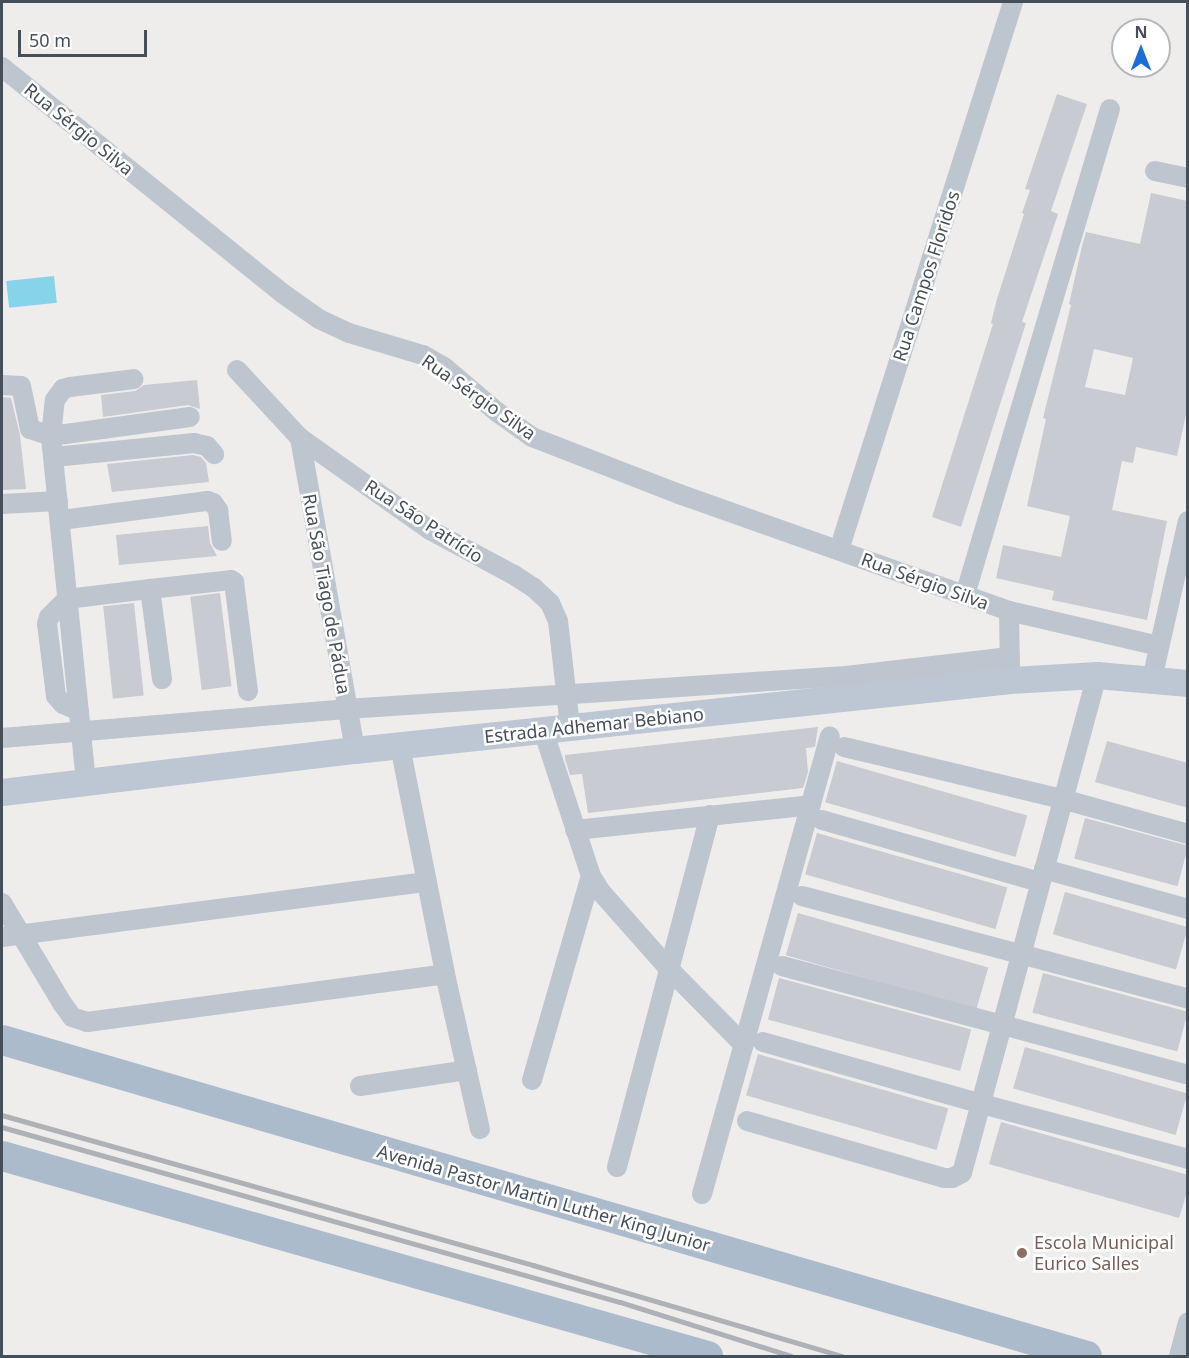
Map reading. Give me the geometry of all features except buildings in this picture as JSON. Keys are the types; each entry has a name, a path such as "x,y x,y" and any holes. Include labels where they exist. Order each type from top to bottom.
{"main road":[{"name":"Estrada Adhemar Bebiano","path":"2,792 570,727 1010,669 1188,683"},
{"name":"Avenida Pastor Martin Luther King Junior","path":"2,1040 1087,1356"},
{"path":"2,1156 708,1356"}],"street":[{"name":"Rua Campos Floridos","path":"839,550 1013,2"},
{"name":"Rua Sérgio Silva","path":"2,67 282,293 319,319 350,333 423,355 444,368 497,412 532,437 560,450 1009,611 1160,646"},
{"path":"965,595 1110,109"},
{"path":"1155,171 1188,178"},
{"name":"Rua São Patrício","path":"237,370 300,438 430,530 534,588 550,603 558,621 570,727"},
{"path":"86,782 51,436 55,400 63,389 134,380"},
{"path":"2,385 21,386 30,429 51,436 190,417"},
{"name":"Rua São Tiago de Pádua","path":"300,438 355,750"},
{"path":"54,457 194,443 207,446 214,454"},
{"path":"2,504 59,510 208,501 213,503 218,510 222,541"},
{"path":"1152,679 1188,521"},
{"path":"67,600 231,580 234,582 248,691"},
{"path":"150,589 162,679"},
{"path":"1009,611 1010,669"},
{"name":"Estrada Adhemar Bebiano","path":"2,738 567,693 846,676 1010,669"},
{"path":"747,1121 952,1178 962,1173 1097,675"},
{"path":"543,730 574,830 591,876 601,892 670,970 753,1043 1188,1159"},
{"path":"702,1194 753,1043 837,742 1062,799 1188,834"},
{"path":"400,746 445,974 480,1129"},
{"path":"574,830 710,815 817,812 1042,876 1188,909"},
{"path":"617,1167 710,815"},
{"path":"532,1080 591,876"},
{"path":"2,937 426,882"},
{"path":"802,896 1188,999"},
{"path":"2,903 72,1017 87,1022 445,974"},
{"path":"782,966 1188,1075"},
{"path":"360,1086 467,1070"},
{"path":"1179,1356 1188,1322"}],"water":[{"path":"54,276 57,303 9,308 6,281"}],"railway":[{"path":"2,1115 533,1265 842,1356"},
{"path":"2,1127 620,1302 791,1356"}],"place":[{"name":"Escola Municipal Eurico Salles","path":"1022,1253"}]}
